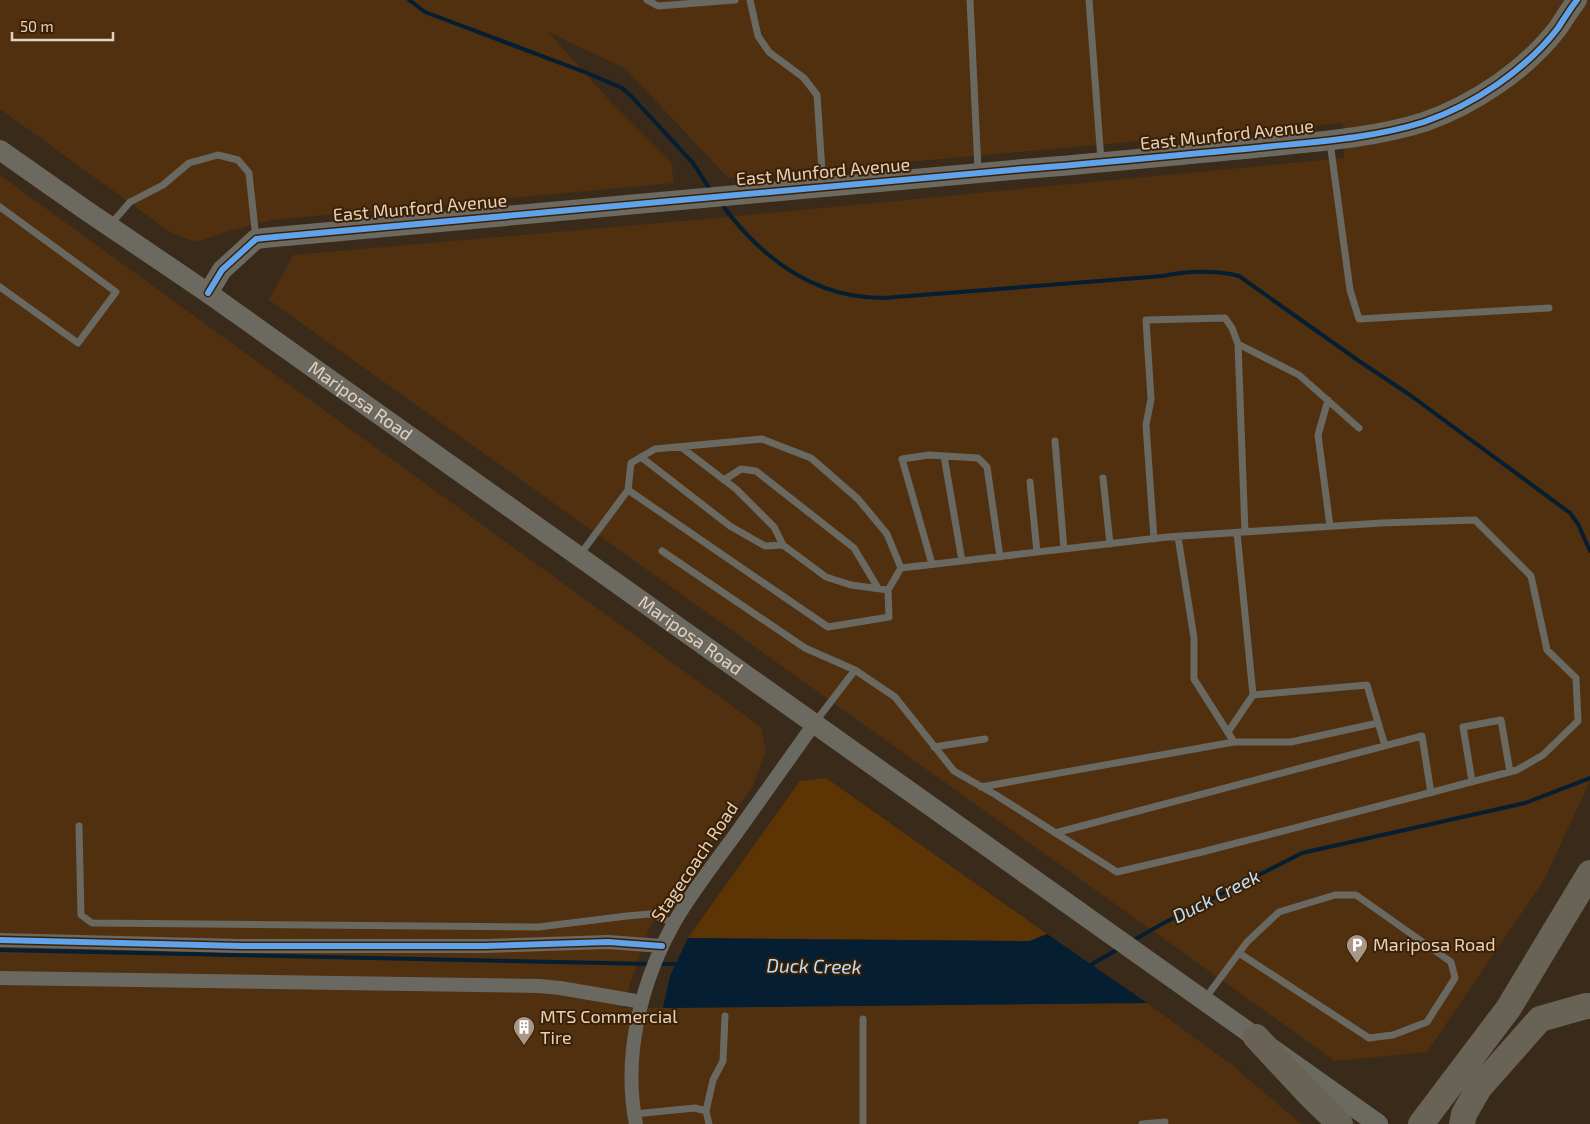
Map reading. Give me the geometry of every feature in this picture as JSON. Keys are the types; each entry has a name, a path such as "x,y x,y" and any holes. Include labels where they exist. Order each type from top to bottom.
{"highway":[{"path":"1421,1124 1508,1009 1590,873"},
{"path":"1462,1124 1464,1114 1479,1088 1540,1018 1590,1006"},
{"path":"1256,1038 1340,1124"}],"main road":[{"name":"East Munford Avenue","path":"256,239 499,215 1102,163 1329,140 1389,131 1426,121 1462,106 1500,82 1531,58 1557,30 1577,0"},
{"name":"Mariposa Road","path":"0,150 208,293 1378,1124"},
{"path":"208,293 222,270 256,239"}],"street":[{"name":"Stagecoach Road","path":"635,1119 632,1069 637,1025 647,983 662,946 674,923 709,871 814,724"},
{"path":"0,940 240,946 484,946 608,942 662,946"},
{"path":"0,978 540,986 642,1002"}],"lane":[{"path":"647,0 658,6 735,0"},
{"path":"750,0 758,36 769,52 804,78 817,95 823,186"},
{"path":"970,0 978,173"},
{"path":"1089,0 1102,163"},
{"path":"1329,140 1350,290 1359,319 1549,308"},
{"path":"109,226 130,202 163,185 188,163 218,155 238,160 249,174 256,239"},
{"path":"0,207 116,292 78,344 0,287"},
{"path":"1154,539 1146,425 1151,399 1146,320 1225,318 1232,328 1238,344 1245,532"},
{"path":"1238,344 1299,375 1359,428"},
{"path":"1328,400 1318,434 1330,526"},
{"path":"579,556 628,490 632,463 641,457 655,449 762,439 811,458 858,500 887,534 901,568"},
{"path":"1055,440 1064,549"},
{"path":"682,447 736,490 774,527 783,545 826,577 851,585 888,590"},
{"path":"932,564 902,459 929,455 978,458 987,467 1000,557"},
{"path":"944,456 962,561"},
{"path":"641,457 730,526 765,546 783,545"},
{"path":"724,480 740,469 756,471 854,548 878,588"},
{"path":"1103,478 1110,544"},
{"path":"1030,482 1037,552"},
{"path":"628,490 828,627 889,617 888,590 901,568"},
{"path":"662,551 805,648 855,670 895,697 954,771 1117,872 1517,770 1543,755 1578,721 1576,678 1547,650 1531,576 1474,520 1381,522 1154,539 901,568"},
{"path":"1228,732 1253,695 1236,533"},
{"path":"1178,537 1194,638 1194,679 1234,742"},
{"path":"814,724 855,670"},
{"path":"1253,695 1368,685 1385,746"},
{"path":"1472,781 1463,727 1501,720 1510,772"},
{"path":"982,787 1234,742 1291,742 1378,723"},
{"path":"1056,833 1422,736 1431,793"},
{"path":"934,747 984,739"},
{"path":"79,826 81,915 92,923 538,927 650,914 674,923"},
{"path":"1203,1000 1238,953 1247,942 1279,912 1335,895 1356,895 1451,962 1455,978 1427,1022 1393,1036 1369,1038 1238,953"},
{"path":"709,1124 706,1111 712,1080 724,1061 725,1016"},
{"path":"863,1124 864,1019"},
{"path":"635,1119 695,1108 706,1111"},
{"path":"1142,1124 1165,1122"}],"shaded area":[{"path":"0,0 1590,0 1590,781 1544,880 1427,1052 1335,1061 269,300 293,255 706,219 1344,158 1343,123 728,178 626,69 548,32 610,101 671,162 674,183 271,220 196,242 173,234 0,109"},
{"path":"0,175 761,727 766,751 753,786 650,926 622,1008 1147,1003 1232,1065 1301,1124 0,1124"},
{"path":"826,778 1047,934 1030,941 688,938 800,781"}],"water":[{"path":"1047,934 1147,1003 663,1008 670,976 688,938 1030,941"}],"waterway":[{"path":"409,0 425,12 622,88 693,163 711,191"},
{"path":"720,202 752,240 770,257 790,271 833,291 857,296 883,298 1163,276 1191,272 1211,272 1239,276 1410,395 1570,513 1578,524 1590,551"},
{"name":"Duck Creek","path":"1132,941 1302,853 1525,803 1590,778"},
{"name":"Duck Creek","path":"1087,967 1120,948"},
{"name":"Duck Creek","path":"0,950 650,964"},
{"name":"Duck Creek","path":"657,964 680,964"}],"cycle path":[{"path":"208,293 222,270 256,239 1255,148 1340,139 1404,128 1443,115 1461,106 1514,72 1545,43 1577,0"},
{"path":"0,940 241,946 484,946 608,942 662,946"}],"place":[{"name":"Mariposa Road","path":"1357,964"},
{"name":"MTS Commercial Tire","path":"524,1046"}]}
